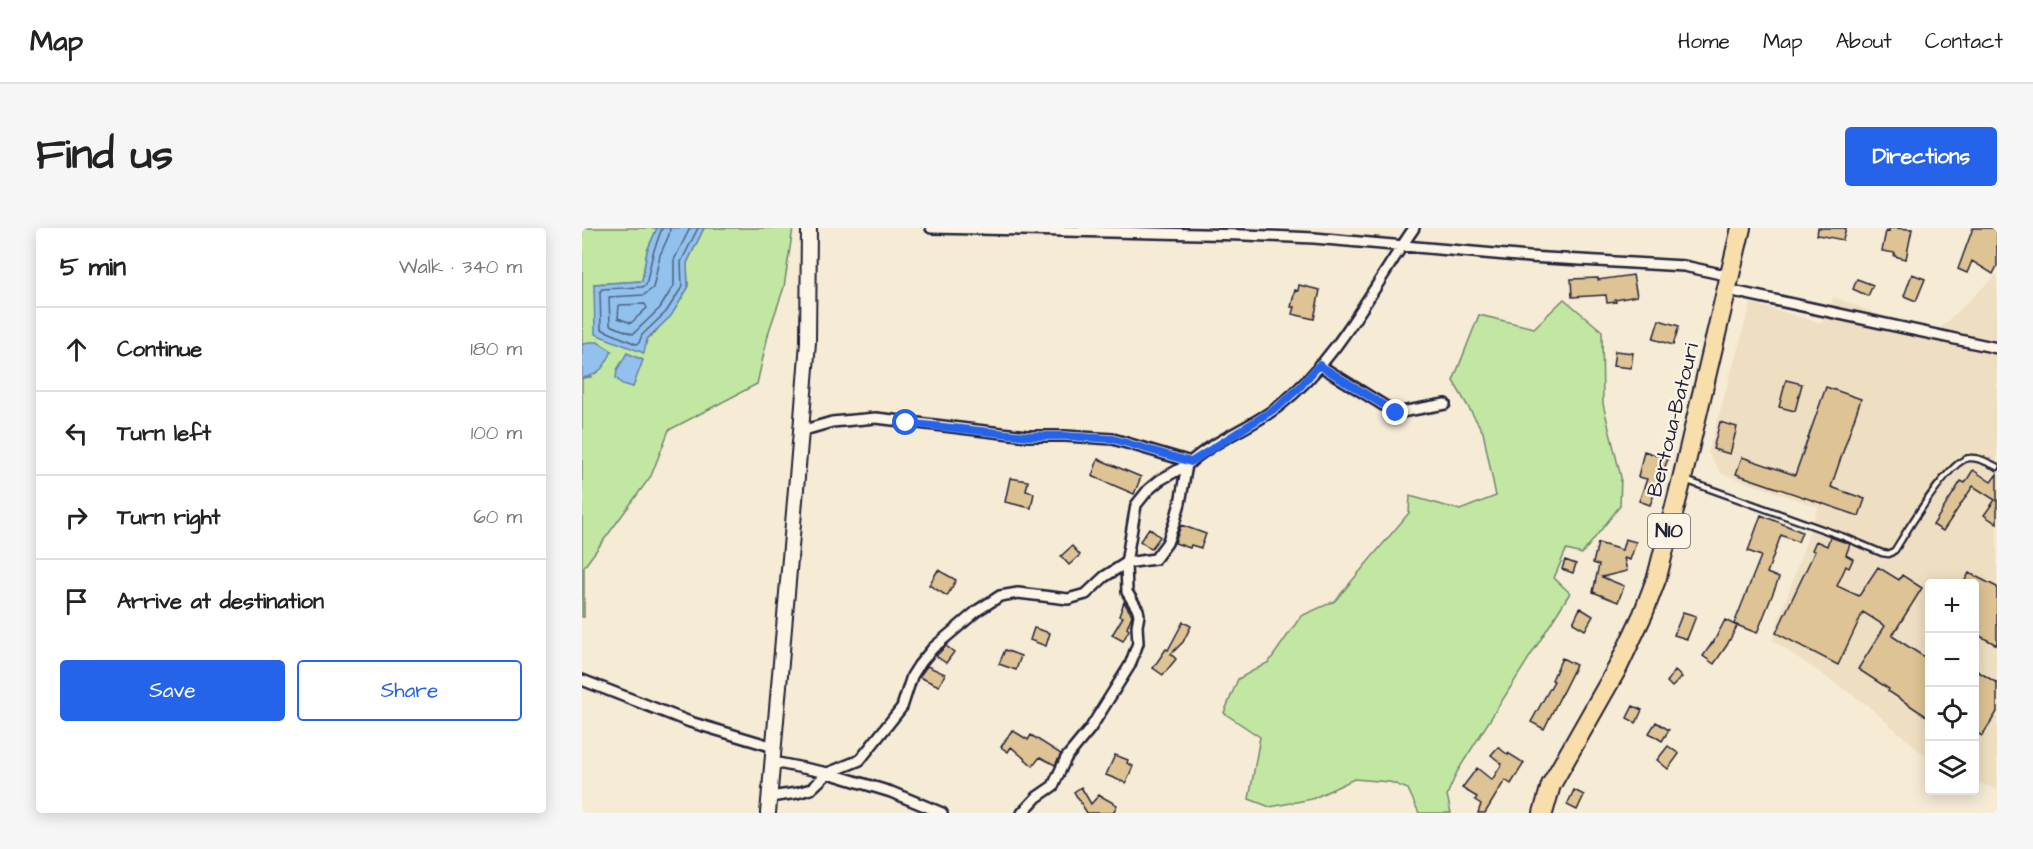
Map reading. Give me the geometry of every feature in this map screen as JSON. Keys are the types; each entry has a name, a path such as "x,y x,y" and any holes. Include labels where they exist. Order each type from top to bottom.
{"highway":[{"name":"Bertoua-Batouri","path":"1543,813 1551,785 1560,766 1618,667 1643,615 1657,577 1742,228"}],"street":[{"path":"768,813 808,342 809,228"},
{"path":"931,228 1245,235 1529,257 1684,266 1729,283 1997,348"},
{"path":"1022,813 1037,797 1053,786 1066,758 1090,729 1135,655 1138,643 1138,610 1127,592 1126,563 1139,499 1160,480 1279,406 1300,387 1371,296 1414,228"},
{"path":"1319,365 1396,413 1445,404"},
{"path":"801,431 838,421 876,418 1028,436 1113,439 1189,464"},
{"path":"770,796 811,789 828,773 860,760 902,707 912,676 919,664 933,648 978,610 1000,597 1018,593 1068,599 1086,594 1104,577 1126,563 1155,559 1167,543 1189,464"},
{"path":"582,680 690,722 774,747"},
{"path":"773,762 828,773 891,792 942,813"}],"lane":[{"path":"1682,480 1889,554 1895,550 1932,493 1960,461 1970,458 1997,466"}],"shaded area":[{"path":"1997,275 1997,790 1979,783 1979,579 1925,579 1925,756 1867,705 1772,640 1818,507 1722,474 1708,453 1751,303 1822,323 1834,297 1932,336"}],"green space":[{"path":"582,228 657,228 647,251 642,281 594,284 643,353 647,339 654,334 688,288 687,263 704,228 793,228 784,287 769,331 757,384 669,430 651,476 584,567 584,617 582,617 582,378 591,377 589,342 582,345"},
{"path":"1564,299 1602,331 1603,404 1621,477 1620,506 1582,554 1566,550 1554,578 1570,593 1457,772 1447,795 1451,813 1419,813 1408,789 1390,782 1354,779 1312,799 1270,807 1249,799 1260,737 1224,713 1238,679 1269,662 1301,616 1335,601 1409,513 1410,496 1460,510 1496,496 1483,432 1453,381 1479,315 1534,328"}],"water":[{"path":"657,228 704,228 687,263 688,288 671,316 647,339 644,353 595,334 594,284 642,281 647,251"},
{"path":"598,342 612,351 601,369 593,375 582,378 582,345"},
{"path":"627,353 643,360 633,387 622,384 616,378 617,370"}],"building":[{"path":"1818,228 1846,228 1843,240 1817,235"},
{"path":"1889,228 1912,229 1906,259 1894,256 1895,253 1882,251 1886,231 1889,232"},
{"path":"1973,228 1997,228 1997,266 1993,274 1972,261 1967,273 1958,269"},
{"path":"1912,274 1925,279 1916,301 1904,296"},
{"path":"1633,275 1637,296 1607,303 1606,295 1572,297 1571,279 1598,278 1598,280"},
{"path":"1857,279 1873,285 1868,296 1853,289"},
{"path":"1299,285 1320,290 1314,319 1292,314 1294,307 1291,307 1295,290 1298,291"},
{"path":"1659,320 1679,326 1673,345 1653,339"},
{"path":"1615,351 1633,353 1631,368 1613,366"},
{"path":"1786,380 1802,384 1795,411 1779,407"},
{"path":"1826,387 1861,399 1831,487 1865,499 1859,516 1736,474 1742,457 1795,475"},
{"path":"1720,422 1737,427 1730,454 1713,449"},
{"path":"1644,451 1668,459 1650,505 1639,501 1647,479 1638,477"},
{"path":"1098,459 1141,477 1134,494 1092,476"},
{"path":"1973,470 1991,482 1997,474 1997,524 1984,515 1995,500 1973,486 1943,531 1933,525 1961,481 1965,483"},
{"path":"1010,478 1028,481 1026,491 1034,493 1031,508 1005,502"},
{"path":"1761,515 1802,532 1798,542 1781,535 1767,573 1779,578 1757,633 1734,624 1761,556 1748,551"},
{"path":"1181,525 1206,534 1201,548 1191,545 1190,548 1175,543"},
{"path":"1149,528 1160,537 1151,549 1140,541"},
{"path":"1830,537 1850,544 1846,555 1853,559 1849,568 1846,566 1837,586 1859,596 1878,567 1899,580 1902,575 1922,588 1892,636 1925,657 1925,715 1858,669 1885,626 1863,612 1838,665 1776,633 1815,551 1812,550 1816,541 1827,546"},
{"path":"1625,539 1636,542 1630,560 1624,558 1627,571 1602,577 1624,586 1618,602 1593,592 1599,565 1593,563 1598,543 1622,550"},
{"path":"1072,546 1080,555 1069,565 1061,556"},
{"path":"1565,560 1576,564 1573,573 1562,569"},
{"path":"938,570 956,580 947,596 929,585"},
{"path":"1969,573 1997,587 1997,645 1979,636 1979,579 1966,579"},
{"path":"1124,602 1132,615 1127,628 1129,630 1123,641 1112,635 1123,617 1119,616"},
{"path":"1580,608 1593,616 1585,630 1573,623"},
{"path":"1683,612 1696,616 1687,639 1674,635"},
{"path":"1725,620 1737,626 1714,664 1703,656"},
{"path":"1183,622 1191,626 1183,642 1171,654 1176,659 1163,675 1153,668 1166,649 1168,650"},
{"path":"1034,628 1050,633 1046,646 1030,640"},
{"path":"946,646 954,652 946,663 936,656"},
{"path":"1005,650 1021,656 1016,670 999,664"},
{"path":"1562,658 1576,665 1544,729 1531,722 1554,681 1552,680"},
{"path":"927,666 945,674 939,686 919,677"},
{"path":"1675,671 1682,677 1672,687 1667,682"},
{"path":"1979,672 1997,683 1997,712 1982,736 1979,734"},
{"path":"1633,706 1642,710 1636,723 1627,718"},
{"path":"1656,722 1669,730 1662,741 1649,733"},
{"path":"1012,730 1028,740 1031,735 1061,754 1055,765 1040,757 1033,766 1011,747 1008,752 1001,747"},
{"path":"1668,746 1679,754 1668,769 1657,760"},
{"path":"1498,747 1524,763 1511,784 1505,780 1485,813 1478,813 1481,804 1475,800 1477,797 1462,788 1477,768 1492,780 1502,764 1491,755"},
{"path":"1115,755 1128,760 1127,763 1133,766 1126,783 1106,775"},
{"path":"1081,787 1091,804 1099,795 1117,805 1113,813 1087,813 1074,792"},
{"path":"1574,790 1584,795 1577,810 1567,805"}],"route":[{"path":"906,423 1028,436 1113,439 1191,462 1279,406 1319,365 1396,413"}]}
